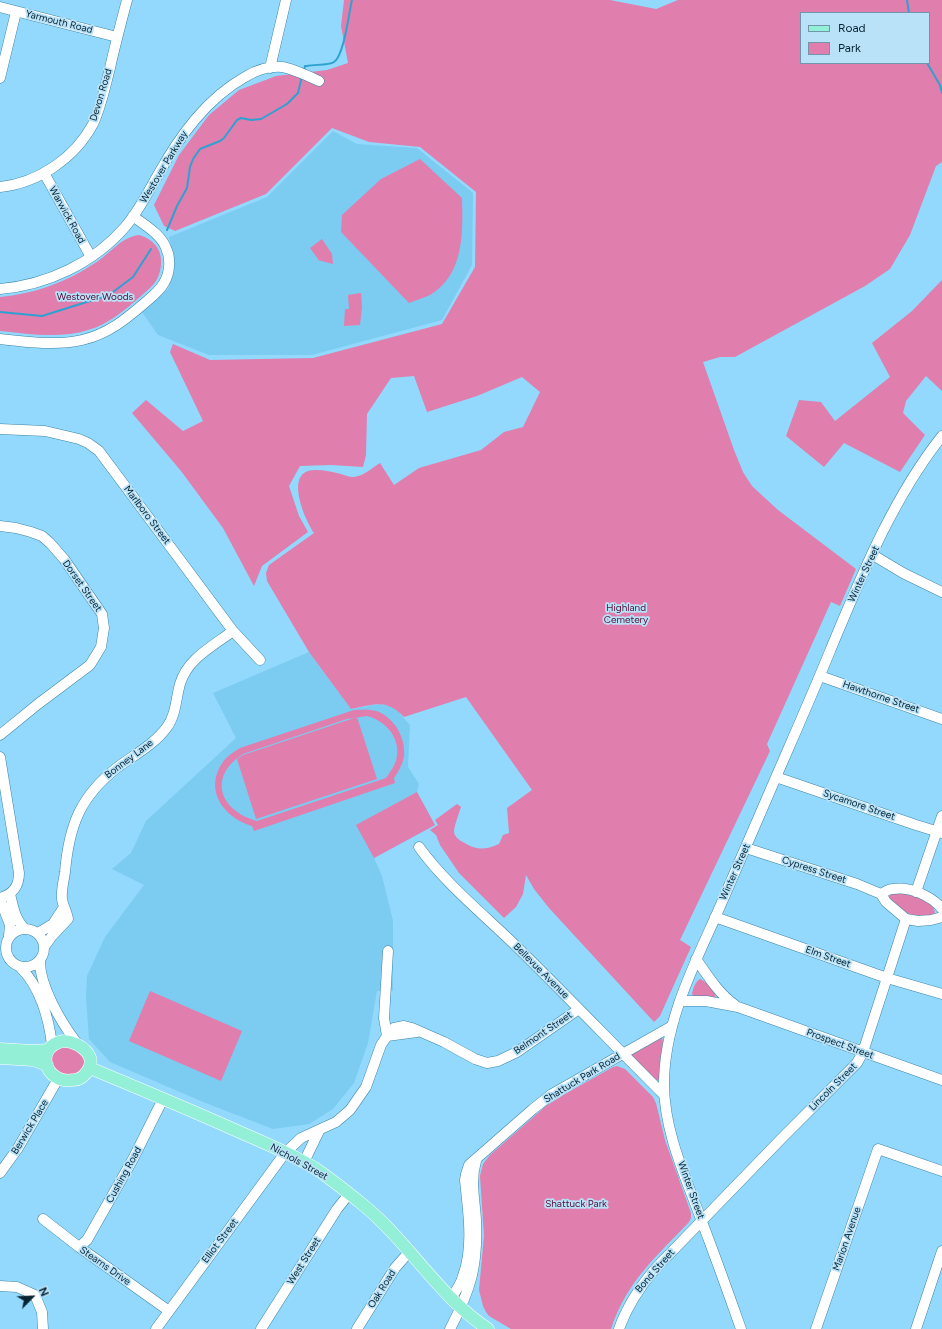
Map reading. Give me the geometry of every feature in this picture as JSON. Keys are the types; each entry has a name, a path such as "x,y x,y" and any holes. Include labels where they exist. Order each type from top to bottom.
{"main road":[{"path":"0,1048 33,1051 50,1048 64,1040 76,1042 84,1047 88,1052 90,1057 90,1068 84,1076 79,1079 68,1081 58,1079 51,1073 46,1065 46,1057 50,1048"},
{"path":"0,1058 33,1060 46,1065"},
{"name":"Nichols Street","path":"90,1068 285,1153 324,1174 384,1224 451,1298 488,1329"}],"street":[{"name":"Devon Road","path":"0,187 22,183 44,173 59,164 77,148 85,137 93,124 103,95 127,0"},
{"path":"270,68 286,0"},
{"name":"Yarmouth Road","path":"0,7 117,37"},
{"path":"0,78 16,12"},
{"name":"Westover Parkway","path":"0,289 22,286 50,278 68,270 91,257 115,237 134,216 175,146 195,119 222,92 235,82 249,75 270,68 281,67 316,79"},
{"name":"Warwick Road","path":"44,173 91,257"},
{"path":"0,339 55,343 76,342 91,338 118,325 157,292 164,284 167,274 169,261 168,251 164,243 134,216"},
{"name":"Marlboro Street","path":"0,429 45,431 79,439 88,443 99,451 232,631 260,660"},
{"name":"Winter Street","path":"741,1329 665,1112 665,1061 672,1026 696,959 746,848 850,604 901,496 925,457 942,436"},
{"name":"Dorset Street","path":"0,526 31,532 42,536 50,543 64,559 102,614 104,628 101,647 90,665 0,735"},
{"path":"873,554 903,573 942,592"},
{"name":"Bonney Lane","path":"44,947 68,919 64,908 62,895 67,852 75,821 85,800 97,784 106,776 155,740 167,728 172,720 181,683 191,662 232,631"},
{"name":"Hawthorne Street","path":"820,676 942,719"},
{"path":"0,757 19,873 16,887 4,897"},
{"name":"Sycamore Street","path":"776,777 939,832"},
{"path":"916,892 939,832 942,816"},
{"name":"Bellevue Avenue","path":"419,846 427,858 458,890 664,1095"},
{"name":"Cypress Street","path":"746,848 856,884 881,894 886,902 906,918"},
{"path":"881,894 891,889 900,888 931,898 942,909"},
{"path":"4,897 20,923 25,928 38,933 42,940 44,952 40,960 40,970 49,996 62,1022 76,1042"},
{"path":"4,897 10,925 9,936 3,948 6,952 5,960 20,967 30,978 36,989 48,1023 50,1048"},
{"path":"38,933 52,924 64,908"},
{"name":"Elm Street","path":"715,917 887,978 942,994"},
{"path":"906,918 918,921 942,917"},
{"name":"Lincoln Street","path":"702,1220 854,1068 861,1058 906,918"},
{"path":"9,936 16,931 25,928"},
{"path":"387,1036 384,1018 388,951"},
{"name":"Prospect Street","path":"696,959 713,984 722,994 738,1007"},
{"path":"20,967 32,966 40,960"},
{"name":"Prospect Street","path":"680,1001 706,1001 738,1007 942,1080"},
{"name":"Belmont Street","path":"387,1036 418,1032 444,1042 475,1059 488,1063 498,1061 517,1052 578,1009"},
{"name":"Shattuck Park Road","path":"451,1298 460,1284 467,1264 473,1176 476,1161 480,1154 552,1094 672,1026"},
{"name":"Elliot Street","path":"156,1329 285,1153 302,1138 319,1131 343,1116 356,1102 366,1086 381,1045 387,1036"},
{"name":"Berwick Place","path":"0,1173 18,1148 58,1079"},
{"name":"Cushing Road","path":"78,1246 87,1240 133,1159 163,1099"},
{"path":"304,1162 319,1131"},
{"name":"Marion Avenue","path":"816,1329 878,1149 942,1172"},
{"name":"West Street","path":"261,1329 337,1209 349,1194"},
{"name":"Shattuck Park Road","path":"450,1329 469,1288 475,1263 476,1241 471,1205"},
{"name":"Stearns Drive","path":"43,1219 169,1311"},
{"name":"Bond Street","path":"619,1329 631,1300 654,1269 702,1220"},
{"name":"Oak Road","path":"357,1329 395,1268 410,1251"},
{"path":"916,1329 942,1251"},
{"path":"0,1286 17,1287 35,1295 42,1312 43,1329"}],"shaded area":[{"path":"333,131 357,144 417,148 473,193 472,265 442,320 312,355 209,355 158,335 142,312 169,288 174,260 169,237 267,197"},
{"path":"309,652 351,709 380,704 389,706 396,709 410,725 408,767 419,784 417,792 435,825 374,858 382,876 393,921 393,991 377,991 368,1043 354,1083 333,1109 309,1124 273,1129 203,1102 110,1062 89,1039 86,997 87,976 105,937 144,885 112,869 131,853 146,821 236,738 213,693"}],"green space":[{"name":"Highland Cemetery","path":"344,0 610,0 656,9 678,0 942,0 942,162 936,166 910,235 890,269 865,286 735,357 720,357 703,362 734,450 743,472 752,486 778,510 856,569 840,606 831,602 767,744 770,751 680,940 691,947 660,1016 654,1022 549,908 534,889 526,875 523,894 516,907 504,918 459,873 440,845 436,835 430,830 438,825 435,820 457,804 461,807 454,829 456,837 475,848 488,848 499,844 503,835 509,833 507,808 532,790 466,697 404,717 391,707 379,704 351,709 309,652 267,581 266,573 269,565 314,533 305,517 299,496 298,486 300,477 306,472 322,470 350,477 356,477 380,463 394,485 419,468 481,450 504,432 523,427 540,392 522,377 477,396 427,412 414,376 391,378 367,414 366,455 363,467 331,465 300,466 289,486 299,516 308,532 262,566 254,586 223,528 181,471 132,413 146,400 183,431 203,421 170,352 173,344 210,360 313,358 442,324 475,267 476,192 420,147 369,142 332,128 266,194 175,231 164,226 154,205 179,155 209,115 239,90 276,76 327,70 348,63 341,26"},
{"path":"420,159 462,198 461,239 455,265 441,287 430,295 409,303 341,232 342,215 381,179"},
{"name":"Westover Woods","path":"139,235 151,241 158,248 161,258 159,274 151,287 116,316 103,324 77,333 44,335 0,331 0,297 38,290 62,281 95,263 121,242 133,236"},
{"path":"322,239 332,254 333,264 318,260 310,248"},
{"path":"942,280 942,391 926,376 906,401 903,413 925,435 900,472 844,443 824,467 786,436 799,400 821,402 835,421 890,377 872,343 912,311"},
{"path":"361,293 362,307 360,325 344,326 345,309 349,309 348,295"},
{"path":"354,710 373,710 390,719 398,730 403,743 404,756 399,771 394,778 395,783 254,831 252,826 233,817 225,810 216,792 215,783 217,772 223,762 240,748","holes":["367,716 387,727 395,739 397,746 396,761 386,778 257,821 234,810 227,801 223,792 222,783 225,773 232,763 243,754 347,719"]},
{"path":"357,717 377,779 256,819 237,759 243,755"},
{"path":"417,792 435,825 374,858 356,825"},
{"path":"892,894 908,894 918,897 932,905 935,912 934,914 925,916 904,912 896,907 888,897"},
{"path":"700,979 710,987 716,998 695,997 692,994 698,980"},
{"path":"150,991 242,1031 221,1081 129,1041"},
{"path":"661,1037 663,1042 659,1079 657,1081 631,1055"},
{"path":"65,1046 73,1047 85,1057 85,1067 76,1075 60,1073 52,1064 51,1057 54,1052"},
{"name":"Shattuck Park","path":"617,1066 625,1069 653,1097 656,1103 665,1140 691,1213 691,1218 634,1283 625,1297 611,1329 511,1329 489,1316 483,1306 479,1290 484,1236 480,1176 483,1164 490,1155 546,1106"}],"waterway":[{"path":"304,70 305,66 328,64 334,62 338,58 346,33 352,0"},
{"path":"907,0 909,12"},
{"path":"928,64 940,85 942,93"},
{"path":"167,230 177,206 187,188 190,167 193,159 200,149 224,138 237,120 241,118 251,120 261,119 287,104 298,93 302,76"},
{"path":"0,312 42,316 109,295 133,277 151,249"}]}
